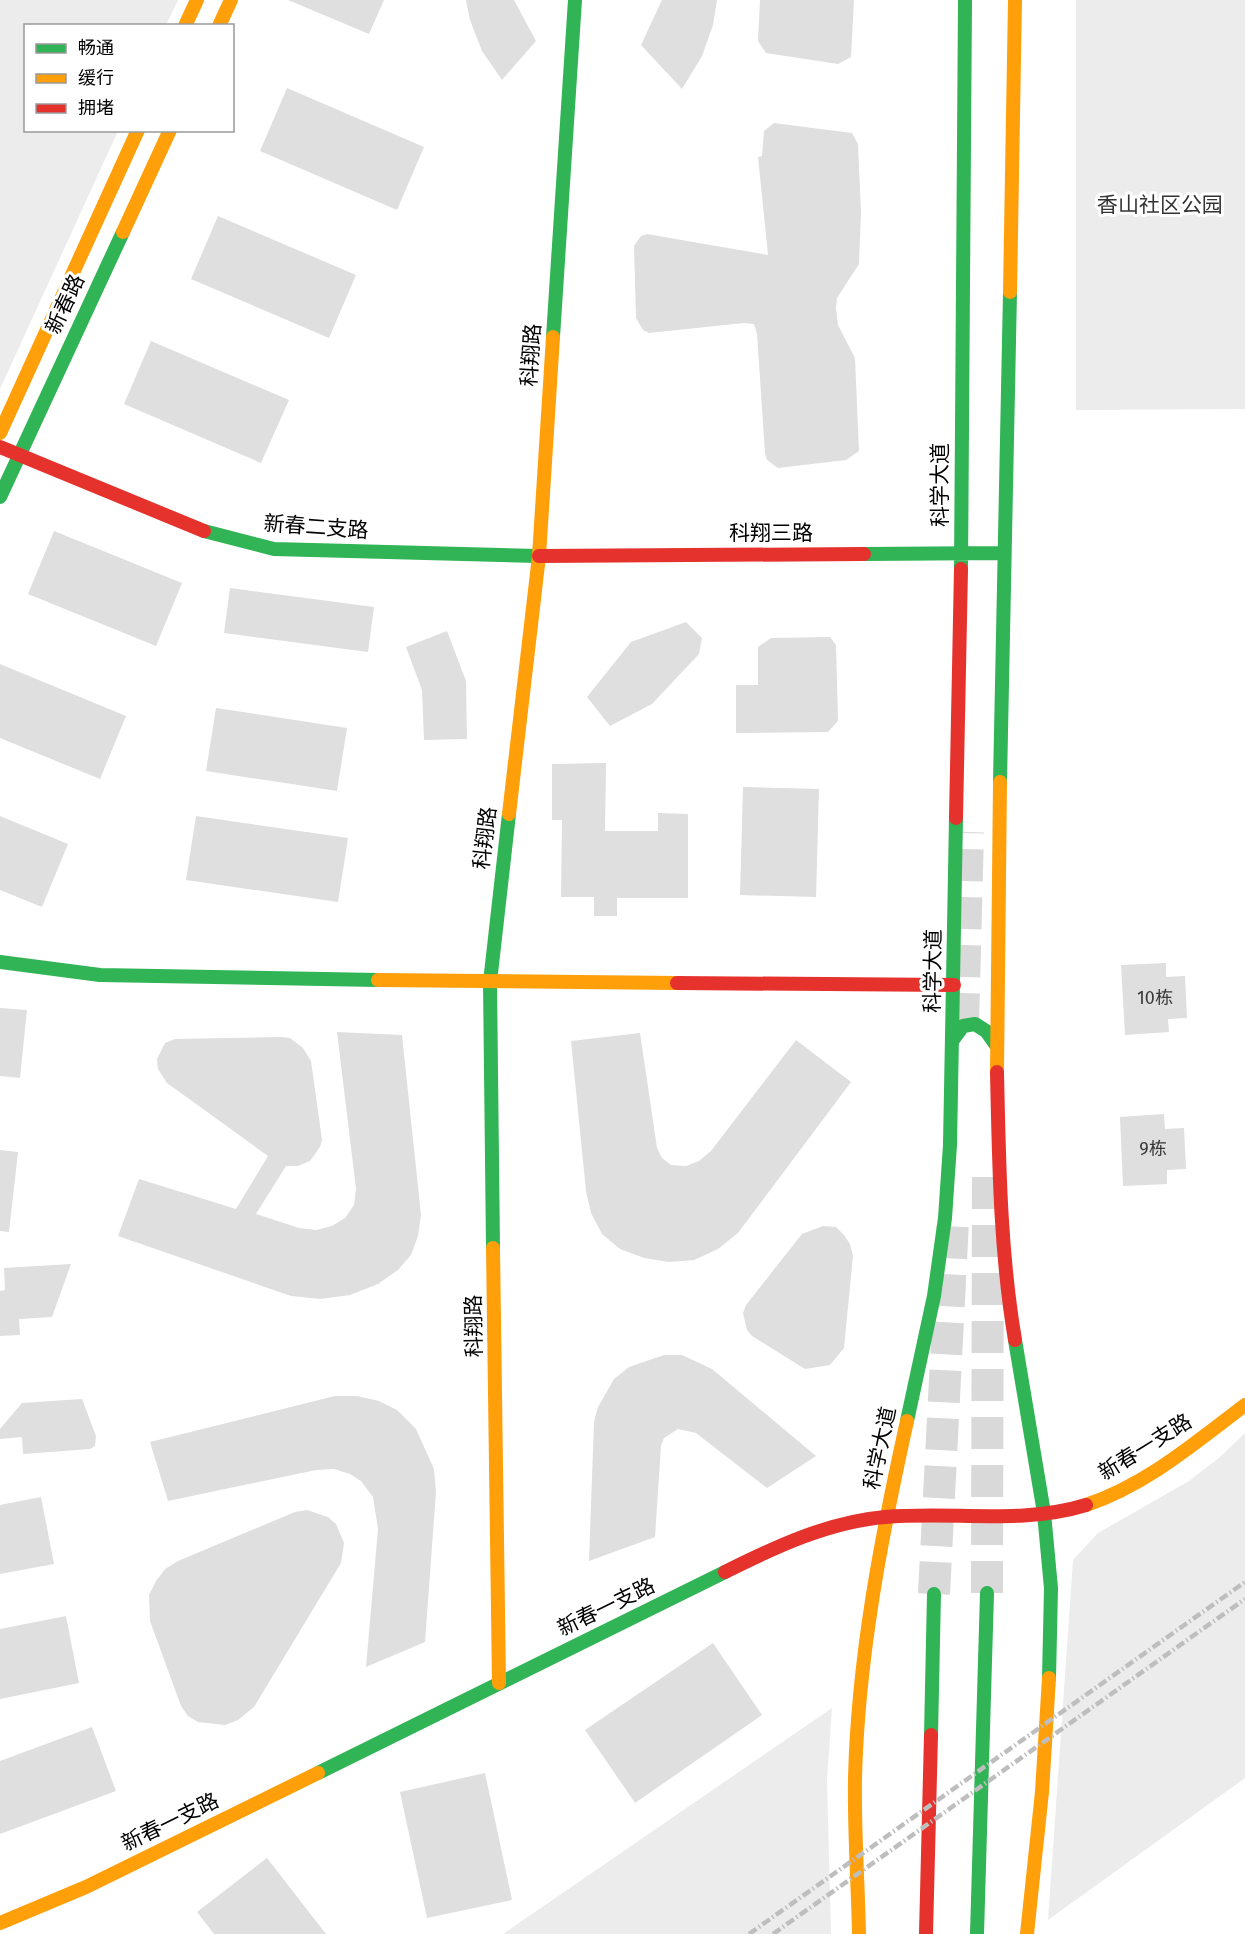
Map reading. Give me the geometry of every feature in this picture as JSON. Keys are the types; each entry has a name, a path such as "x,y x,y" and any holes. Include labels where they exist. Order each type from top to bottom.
{"main road":[{"path":"186,24 197,0"},
{"path":"220,24 231,0"},
{"name":"科翔路","path":"499,1683 490,982 539,556 575,0"},
{"name":"科学大道","path":"859,1934 855,1779 860,1702 886,1517 934,1296 945,1218 950,1145 961,553 965,0"},
{"path":"1016,0 996,1045 1000,1214 1006,1289 1044,1513 1051,1588 1049,1675 1042,1792 1027,1934"},
{"name":"新春路","path":"0,433 137,132"},
{"name":"新春路","path":"0,497 169,132"},
{"name":"新春二支路","path":"0,447 213,535 274,549 539,556"},
{"name":"科翔三路","path":"539,556 1004,553"},
{"path":"0,962 100,975 490,982 954,985"},
{"path":"952,1041 960,1028 969,1024 980,1025 987,1030 996,1045"},
{"name":"新春一支路","path":"0,1923 86,1887 797,1539 853,1521 886,1517 1044,1513 1084,1506 1126,1488 1164,1464 1245,1405"},
{"path":"977,1934 987,1593"},
{"path":"926,1934 934,1594"}],"green space":[{"path":"0,0 178,0 166,24 24,24 24,132 118,132 0,389"},
{"name":"香山社区公园","path":"1076,0 1245,0 1245,409 1076,410"},
{"path":"1245,1433 1245,1778 1048,1920 1073,1560 1098,1533 1189,1481 1220,1457"},
{"path":"832,1708 827,1780 831,1934 503,1934"}],"building":[{"path":"288,0 384,0 369,34"},
{"path":"466,0 514,0 536,41 502,80 482,51 470,20"},
{"path":"662,0 717,0 713,25 702,56 682,89 641,45"},
{"path":"760,0 854,0 851,57 838,64 766,53 758,41"},
{"path":"287,88 424,147 397,210 260,151"},
{"path":"774,123 852,133 858,144 861,212 859,264 837,298 836,308 838,325 855,358 859,451 846,460 778,468 767,460 765,453 757,334 754,324 744,323 649,333 643,330 636,318 634,246 641,236 647,234 768,255 758,157 762,156 764,131"},
{"path":"218,216 356,275 329,338 191,279"},
{"path":"151,341 289,400 261,463 124,404"},
{"path":"54,531 182,583 156,646 28,594"},
{"path":"230,588 374,607 368,652 224,633"},
{"path":"686,622 702,638 699,654 652,704 610,726 587,697 631,642"},
{"path":"447,631 466,681 467,739 424,740 422,690 406,647"},
{"path":"830,637 836,645 838,721 828,732 736,733 736,685 758,685 758,647 771,638"},
{"path":"0,664 126,716 100,779 0,738"},
{"path":"216,708 347,728 337,791 206,771"},
{"path":"606,763 605,831 658,831 658,813 688,814 688,898 617,898 617,916 594,916 594,897 561,897 562,820 552,820 552,764"},
{"path":"743,787 819,789 816,897 740,895"},
{"path":"0,816 68,844 42,907 0,890"},
{"path":"196,816 348,838 338,902 186,880"},
{"path":"1166,963 1166,977 1185,976 1187,1018 1168,1019 1169,1032 1125,1035 1121,965"},
{"path":"0,1008 27,1010 20,1078 0,1076"},
{"path":"337,1032 402,1035 421,1215 418,1236 411,1255 398,1270 378,1284 350,1295 320,1299 291,1296 118,1236 139,1179 236,1209 268,1156 167,1083 158,1069 157,1059 165,1043 175,1039 281,1037 290,1038 303,1048 311,1061 322,1140 310,1161 298,1166 286,1166 256,1214 299,1228 316,1230 332,1226 345,1218 354,1205 356,1189"},
{"path":"640,1033 657,1148 662,1158 671,1165 686,1166 699,1161 711,1151 796,1040 851,1082 738,1233 718,1249 694,1260 669,1262 644,1258 620,1249 602,1234 591,1213 586,1191 571,1041"},
{"path":"1164,1114 1165,1129 1184,1128 1186,1169 1167,1170 1167,1184 1123,1186 1120,1117"},
{"path":"0,1150 18,1152 9,1232 0,1231"},
{"path":"823,1226 836,1227 844,1235 850,1244 853,1256 844,1348 830,1365 805,1369 752,1336 747,1330 743,1313 746,1305 802,1234"},
{"path":"71,1264 52,1317 19,1319 20,1335 0,1336 0,1291 5,1290 4,1268"},
{"path":"664,1355 682,1355 712,1369 816,1456 767,1488 696,1433 678,1429 664,1438 661,1446 655,1537 589,1561 594,1422 598,1407 614,1379 629,1367"},
{"path":"335,1396 357,1396 379,1401 397,1410 416,1429 434,1469 436,1492 425,1642 366,1667 378,1529 373,1497 361,1481 350,1474 334,1469 316,1470 168,1501 150,1442"},
{"path":"82,1399 96,1436 95,1446 90,1449 23,1454 22,1437 0,1439 0,1429 22,1403"},
{"path":"41,1497 54,1564 0,1574 0,1505"},
{"path":"307,1510 328,1517 336,1524 344,1543 341,1563 254,1707 238,1720 225,1725 198,1722 188,1716 181,1706 150,1621 149,1595 156,1581 165,1569 178,1561 295,1512"},
{"path":"66,1616 79,1683 0,1699 0,1629"},
{"path":"713,1643 762,1715 635,1803 585,1730"},
{"path":"92,1727 116,1791 0,1834 0,1761"},
{"path":"485,1773 512,1900 427,1918 400,1792"},
{"path":"267,1858 326,1934 214,1934 197,1912"}],"tunnel":[{"path":"963,1025 968,832"},
{"path":"987,1593 988,1162"},
{"path":"934,1594 953,1222"}],"railway":[{"path":"749,1934 1245,1582"},
{"path":"773,1934 1245,1599"}],"traffic: fast":[{"path":"553,337 575,0"},
{"path":"961,569 965,0"},
{"path":"0,497 123,232"},
{"path":"1000,782 1010,292"},
{"path":"204,531 274,549 539,556"},
{"path":"864,554 1004,553"},
{"path":"493,1248 490,982 509,814"},
{"path":"907,1421 934,1296 945,1218 950,1145 956,818"},
{"path":"0,962 100,975 378,980"},
{"path":"952,1041 963,1026 975,1024 986,1031 996,1045"},
{"path":"1015,1340 1044,1513 1051,1588 1049,1678"},
{"path":"318,1773 725,1572"},
{"path":"977,1934 987,1593"},
{"path":"931,1735 934,1594"}],"traffic: slow":[{"path":"186,24 197,0"},
{"path":"220,24 231,0"},
{"path":"1010,292 1015,0"},
{"path":"0,433 137,132"},
{"path":"123,232 169,132"},
{"path":"509,814 539,556 553,337"},
{"path":"997,1072 1000,782"},
{"path":"378,980 677,983"},
{"path":"493,1248 499,1683"},
{"path":"1086,1505 1108,1497 1149,1475 1245,1405"},
{"path":"859,1934 855,1778 861,1688 872,1598 907,1421"},
{"path":"1027,1934 1042,1792 1049,1678"},
{"path":"0,1923 86,1887 318,1773"}],"traffic: jam":[{"path":"0,447 204,531"},
{"path":"539,556 864,554"},
{"path":"956,818 961,569"},
{"path":"677,983 954,985"},
{"path":"997,1072 1003,1240 1015,1340"},
{"path":"725,1572 802,1537 864,1520 910,1516 1012,1516 1061,1511 1086,1505"},
{"path":"926,1934 931,1735"}]}
